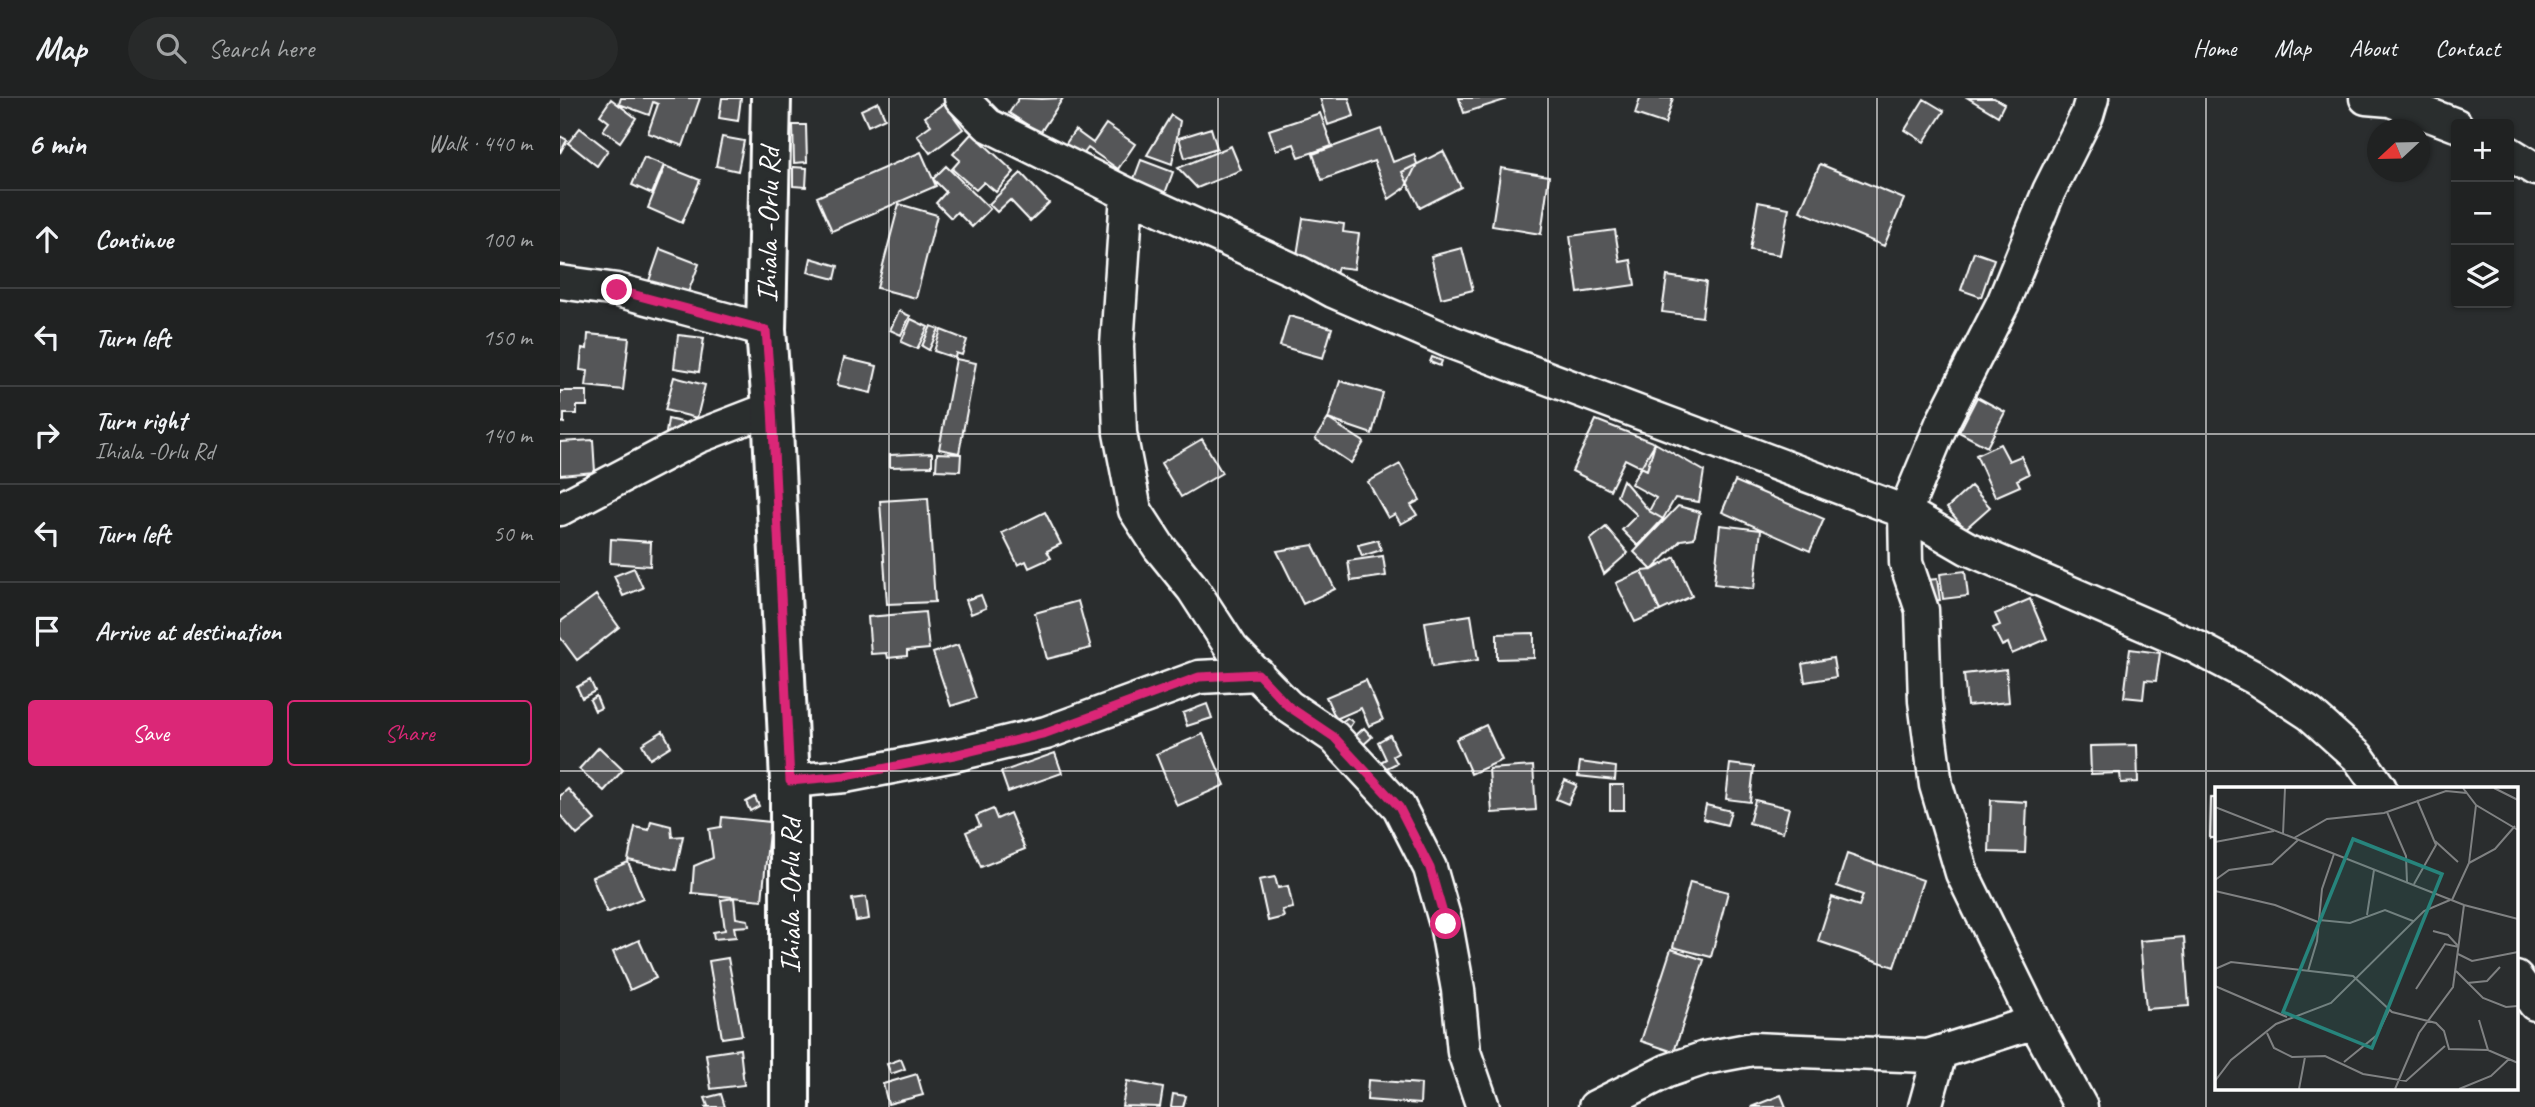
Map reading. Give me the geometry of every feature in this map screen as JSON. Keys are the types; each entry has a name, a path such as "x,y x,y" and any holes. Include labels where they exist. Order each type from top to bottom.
{"main road":[{"name":"Ihiala -Orlu Rd","path":"771,98 766,330 790,781 790,1107"}],"street":[{"path":"961,98 988,125 1126,194 1300,273 1333,291 1451,342 1905,512 1967,548 2196,647 2255,678 2311,714 2358,757 2379,787"},
{"path":"2081,1107 2035,1022 1962,873 1936,785 1925,701 1922,610 1906,563 1905,512 1942,423 2003,303 2049,191 2087,115 2092,98"},
{"path":"2366,98 2390,100 2451,123"},
{"path":"2514,156 2535,169"},
{"path":"1126,194 1117,346 1120,433 1135,510 1232,649 1288,706 1334,737 1399,807 1430,868 1446,924 1458,990 1464,1052 1483,1107"},
{"path":"560,282 617,290 766,330"},
{"path":"560,509 697,437 772,408"},
{"path":"790,781 869,772 954,755 1046,733 1199,677 1258,674"},
{"path":"2518,981 2535,1004"},
{"path":"1595,1107 1667,1071 1706,1058 1754,1049 1928,1056 2035,1022"},
{"path":"1926,1107 1940,1053"}],"building":[{"path":"621,98 700,98 683,146 648,133 658,104 653,102 649,115 619,104"},
{"path":"722,98 741,98 738,121 719,118"},
{"path":"1019,98 1063,98 1040,133 1009,113"},
{"path":"1320,98 1349,98 1354,116 1328,125"},
{"path":"1459,98 1504,98 1505,100 1464,113"},
{"path":"1640,98 1673,98 1665,124 1635,114"},
{"path":"1968,98 1994,98 2004,104 1998,116"},
{"path":"611,99 636,118 620,142 603,130 609,122 600,115"},
{"path":"1924,99 1944,111 1924,142 1905,130"},
{"path":"878,102 885,118 868,126 861,110"},
{"path":"944,103 963,129 930,153 917,135 931,125 925,117"},
{"path":"1320,113 1332,146 1299,157 1294,144 1276,150 1269,130"},
{"path":"1171,115 1180,121 1172,164 1147,155"},
{"path":"1106,124 1135,144 1118,169 1088,148 1079,160 1063,148 1075,130 1093,143"},
{"path":"793,125 806,125 807,162 794,163"},
{"path":"580,128 608,150 597,166 568,143"},
{"path":"1211,128 1217,148 1185,158 1179,138"},
{"path":"1381,129 1393,162 1414,154 1417,164 1405,188 1389,199 1374,161 1322,180 1313,154"},
{"path":"972,133 1014,172 996,192 984,182 976,190 952,169 960,160 953,154"},
{"path":"560,136 567,140 560,153"},
{"path":"722,137 744,141 738,171 716,166"},
{"path":"1231,146 1241,170 1197,188 1178,168"},
{"path":"1443,151 1461,187 1420,208 1402,172"},
{"path":"921,152 936,186 832,231 817,197"},
{"path":"644,157 664,165 652,194 632,185"},
{"path":"1141,160 1173,172 1164,196 1132,184"},
{"path":"1820,164 1904,199 1884,246 1800,211"},
{"path":"665,166 700,180 682,223 648,208"},
{"path":"946,166 990,209 972,227 957,212 951,218 936,203 946,192 933,179"},
{"path":"793,167 807,168 806,187 793,186"},
{"path":"1501,168 1549,176 1541,234 1492,226"},
{"path":"1021,173 1049,203 1030,221 1010,200 997,212 989,204"},
{"path":"1758,202 1789,208 1780,255 1750,250"},
{"path":"899,204 937,215 916,298 877,288"},
{"path":"1303,218 1344,224 1343,232 1359,234 1354,269 1338,267 1336,274 1295,268"},
{"path":"1615,230 1620,262 1631,260 1635,285 1578,293 1570,236"},
{"path":"1462,248 1473,290 1441,298 1431,256"},
{"path":"660,249 699,264 687,295 649,281"},
{"path":"1974,252 1994,259 1981,297 1961,290"},
{"path":"811,258 838,266 835,279 808,272"},
{"path":"1667,276 1706,282 1702,317 1662,312"},
{"path":"899,311 910,316 901,335 890,330"},
{"path":"1289,316 1332,328 1323,358 1280,346"},
{"path":"911,319 928,327 917,349 901,342"},
{"path":"931,326 939,329 929,350 922,346"},
{"path":"941,330 967,340 962,355 956,353 955,358 934,351"},
{"path":"588,334 629,338 623,390 586,386 588,371 580,370 582,348 587,349"},
{"path":"678,335 704,338 699,372 674,368"},
{"path":"1432,357 1442,361 1440,366 1430,362"},
{"path":"844,358 877,366 871,393 837,385"},
{"path":"956,359 976,363 959,453 939,449"},
{"path":"674,377 705,385 697,418 665,410"},
{"path":"1340,381 1383,393 1372,434 1328,419"},
{"path":"560,391 587,391 587,406 577,406 577,414 564,414 564,423 560,422"},
{"path":"1977,397 2005,412 1987,447 1959,432"},
{"path":"668,419 691,424 689,437 666,433"},
{"path":"1328,419 1364,442 1351,463 1315,439"},
{"path":"1596,420 1655,443 1647,470 1625,459 1610,490 1572,471"},
{"path":"1202,439 1222,473 1181,497 1161,463"},
{"path":"593,440 595,472 560,475 560,442"},
{"path":"1655,443 1704,471 1699,502 1675,498 1663,519 1649,511 1656,498 1631,484"},
{"path":"2000,444 2009,461 2021,456 2029,474 2017,480 2020,486 1995,497 1976,455"},
{"path":"932,453 932,466 890,467 890,455"},
{"path":"937,453 961,454 960,471 936,470"},
{"path":"1400,464 1420,500 1411,505 1417,515 1401,524 1395,514 1388,518 1368,482"},
{"path":"1623,480 1649,511 1663,519 1638,546 1622,530 1637,515 1617,496"},
{"path":"1735,481 1824,519 1810,551 1722,512"},
{"path":"1971,486 1990,507 1965,529 1947,508"},
{"path":"928,498 935,602 887,604 880,501"},
{"path":"1678,506 1700,512 1694,538 1681,540 1652,570 1634,552"},
{"path":"1045,512 1061,544 1047,551 1051,558 1029,568 1026,561 1018,565 1002,533"},
{"path":"1720,525 1761,530 1754,589 1714,584"},
{"path":"1606,527 1628,553 1604,574 1590,540"},
{"path":"611,539 651,542 650,566 610,563"},
{"path":"1378,540 1381,550 1362,556 1358,545"},
{"path":"1313,545 1335,589 1303,604 1277,551"},
{"path":"1383,556 1386,576 1351,581 1348,561"},
{"path":"1675,557 1692,596 1660,611 1642,571 1652,570"},
{"path":"634,568 643,588 623,596 614,576"},
{"path":"1642,571 1660,611 1635,622 1616,583"},
{"path":"1965,571 1968,596 1943,599 1940,574"},
{"path":"1937,579 1940,600 1929,601 1927,580"},
{"path":"596,595 619,627 577,660 560,637 560,622"},
{"path":"981,595 986,608 971,614 966,600"},
{"path":"2030,599 2047,639 2012,654 2008,643 2002,646 1993,628 2000,625 1995,614"},
{"path":"1078,601 1091,648 1047,659 1035,613"},
{"path":"925,612 929,649 907,651 907,656 888,658 887,653 871,654 868,617"},
{"path":"1471,615 1478,660 1432,667 1425,622"},
{"path":"1534,633 1534,658 1497,659 1497,634"},
{"path":"958,645 976,698 951,706 933,653"},
{"path":"2130,649 2160,653 2156,681 2145,680 2143,699 2124,697"},
{"path":"1833,658 1836,677 1805,682 1802,664"},
{"path":"2006,669 2009,702 1967,706 1964,674"},
{"path":"590,680 595,691 582,698 577,687"},
{"path":"1366,680 1383,720 1369,726 1361,708 1336,719 1326,697"},
{"path":"596,696 601,708 595,711 590,700"},
{"path":"1207,704 1212,718 1187,726 1183,713"},
{"path":"1347,718 1353,722 1348,729 1340,723"},
{"path":"1486,725 1502,760 1471,774 1456,739"},
{"path":"1364,728 1372,737 1362,746 1354,737"},
{"path":"663,731 671,746 650,759 642,744"},
{"path":"1203,734 1225,785 1177,806 1156,754"},
{"path":"1390,735 1398,753 1393,756 1397,763 1379,772 1375,765 1386,759 1378,742"},
{"path":"2137,745 2138,782 2121,783 2120,773 2091,774 2090,746"},
{"path":"599,747 623,770 604,791 579,769"},
{"path":"1055,753 1062,773 1008,792 1001,772"},
{"path":"1580,762 1616,767 1615,780 1578,776"},
{"path":"1730,764 1754,767 1750,802 1726,799"},
{"path":"1533,766 1536,810 1492,813 1489,769"},
{"path":"1565,780 1577,785 1568,804 1556,799"},
{"path":"1610,785 1624,785 1624,810 1610,810"},
{"path":"568,789 595,820 577,835 560,815 560,796"},
{"path":"755,797 759,806 750,811 746,802"},
{"path":"2211,798 2215,798 2215,838 2210,838"},
{"path":"1755,800 1789,808 1783,832 1749,823"},
{"path":"1991,800 2027,802 2025,853 1989,852"},
{"path":"1706,805 1731,811 1727,825 1703,819"},
{"path":"993,809 997,819 1010,813 1025,849 981,867 966,832 980,826 976,816"},
{"path":"722,817 770,822 762,900 692,893 694,866 713,858 709,829 721,827"},
{"path":"651,821 671,826 672,837 683,836 676,870 628,860 635,827 649,830"},
{"path":"1847,854 1923,880 1894,967 1818,941 1832,897 1859,906 1863,895 1837,886"},
{"path":"628,862 643,898 607,913 592,877"},
{"path":"1275,877 1278,888 1288,886 1293,908 1282,910 1284,917 1268,921 1259,880"},
{"path":"1690,882 1728,892 1711,957 1673,947"},
{"path":"866,897 869,919 856,921 852,899"},
{"path":"734,898 736,918 748,920 749,926 734,927 736,937 714,939 713,932 725,930 721,900"},
{"path":"2184,937 2189,1006 2146,1009 2140,941"},
{"path":"639,940 656,978 630,990 613,952"},
{"path":"1671,949 1704,960 1674,1052 1641,1041"},
{"path":"728,958 742,1035 722,1038 709,961"},
{"path":"740,1049 744,1085 711,1089 706,1054"},
{"path":"901,1059 905,1069 891,1074 887,1064"},
{"path":"917,1074 923,1095 888,1104 883,1084"},
{"path":"1368,1080 1421,1084 1420,1104 1367,1100"},
{"path":"1127,1081 1163,1088 1160,1107 1122,1106"},
{"path":"721,1094 725,1107 704,1107 708,1106 705,1098"},
{"path":"1173,1094 1186,1096 1183,1107 1171,1107"},
{"path":"1781,1095 1786,1107 1751,1107"}],"route":[{"path":"617,290 766,330 790,781 892,769 954,755 1046,733 1199,677 1258,674 1288,706 1334,737 1399,807 1430,868 1446,924"}]}
